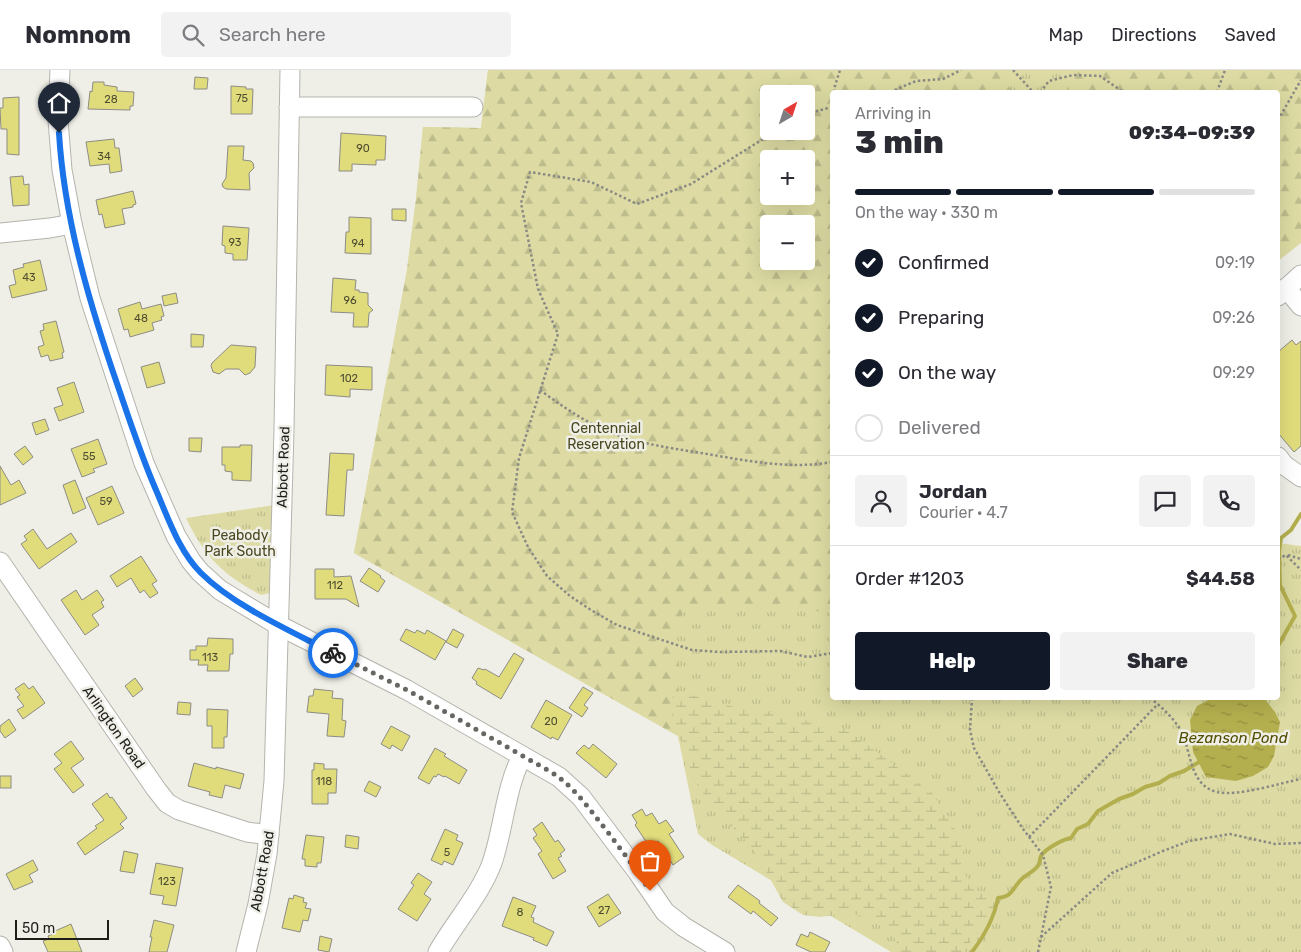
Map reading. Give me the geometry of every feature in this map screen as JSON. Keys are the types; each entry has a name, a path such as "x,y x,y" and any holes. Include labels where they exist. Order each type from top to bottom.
{"street":[{"path":"60,70 58,120 60,145 72,224 95,318 144,463 176,536 191,561 216,586 278,625 407,690 559,777 574,790 637,871 665,912 684,927 725,952"},
{"name":"Abbott Road","path":"246,952 261,887 269,835 275,763 284,430 290,70"},
{"path":"289,107 473,107"},
{"path":"0,233 72,224"},
{"path":"1301,275 1282,292 1301,306"},
{"path":"1280,459 1290,470 1301,477"},
{"name":"Arlington Road","path":"0,562 167,803 186,813 247,832 269,835"},
{"path":"438,952 488,872 498,843 512,778 522,756"},
{"path":"0,946 3,952"}],"path":[{"path":"834,90 840,70"},
{"path":"895,90 916,81 943,79 962,70"},
{"path":"1013,70 1031,90"},
{"path":"1218,90 1225,70"},
{"path":"1042,90 1049,81 1074,74 1100,76 1120,90"},
{"path":"1280,117 1301,80"},
{"path":"815,112 830,108"},
{"path":"762,140 691,184 637,204 591,182 530,172 521,202 538,289 558,334 519,458 512,512 528,547 547,576 570,596 617,625 692,650 720,652 780,651 808,657 830,653"},
{"path":"540,390 568,410 599,428 648,445 775,464 830,462"},
{"path":"1280,558 1286,555 1301,559"},
{"path":"1286,555 1301,570"},
{"path":"972,700 970,730 974,748 999,792 1043,855 1051,887 1038,952"},
{"path":"1153,700 1171,717 1182,735 1193,770 1199,780 1217,792 1234,792 1301,779"},
{"path":"1030,837 1158,704"},
{"path":"1041,937 1112,874 1163,850 1189,841 1230,834 1275,844 1301,843"}],"green space":[{"name":"Centennial Reservation","path":"488,70 1301,70 1280,90 830,90 830,700 1280,700 1280,543 1301,546 1301,952 891,952 712,845 698,834 678,736 354,553 407,270 423,127 481,128"},
{"path":"488,70 1001,70 1000,74 1012,90 830,90 830,612 706,604 683,613 676,628 675,636 679,652 678,736 354,553 407,270 423,127 481,128"},
{"path":"1059,70 1301,70 1301,243 1280,259 1280,90 1071,90"},
{"name":"Peabody Park South","path":"275,505 270,593 262,595 235,579 210,557 197,539 186,518"},
{"path":"685,693 737,708 773,712 845,729 932,793 959,836 963,851 961,867 970,883 979,892 990,895 997,900 998,905 963,952 899,952 896,940 885,928 851,912 821,917 803,915 783,902 753,848 713,807 693,779 684,745 670,708 673,696"}],"water":[{"name":"Bezanson Pond","path":"1208,700 1266,700 1280,722 1274,756 1268,767 1253,776 1236,781 1206,777 1193,752 1190,720 1197,706"}],"building":[{"path":"195,77 208,78 207,89 194,89"},
{"path":"93,82 104,82 104,85 117,87 117,91 134,92 133,106 130,106 130,110 88,109"},
{"path":"231,86 253,89 252,114 231,114"},
{"path":"19,97 19,155 7,154 7,129 1,129 0,108 3,108 3,98"},
{"path":"341,133 386,136 385,160 376,160 376,165 352,164 352,171 339,171"},
{"path":"114,139 115,148 119,148 122,171 110,173 109,164 90,166 86,142"},
{"path":"228,146 244,146 243,160 253,163 254,168 249,173 250,190 226,189 223,187 222,184 226,178"},
{"path":"23,176 24,185 29,184 29,205 13,206 10,177"},
{"path":"133,191 136,204 133,207 122,209 125,224 105,228 102,214 99,215 96,200"},
{"path":"392,209 406,209 406,221 392,220"},
{"path":"349,217 371,218 371,254 345,253 346,232 349,232"},
{"path":"223,226 249,228 247,260 233,260 233,254 225,253 225,246 222,245"},
{"path":"40,260 47,290 12,298 9,286 16,284 13,270 24,267 23,264"},
{"path":"333,278 356,280 355,290 368,293 368,305 373,310 369,313 368,327 353,327 354,313 331,312"},
{"path":"176,293 178,303 164,306 162,296"},
{"path":"140,302 142,309 161,304 164,316 161,317 162,320 152,323 154,330 130,337 128,329 124,330 118,309"},
{"path":"56,321 64,352 62,353 63,358 50,361 48,355 41,357 38,347 44,345 40,331 44,330 43,324"},
{"path":"191,334 204,335 203,347 191,347"},
{"path":"1292,340 1296,345 1301,341 1301,446 1294,452 1280,435 1280,350"},
{"path":"231,345 256,347 255,367 250,373 245,375 239,369 226,369 219,374 213,372 212,363"},
{"path":"159,362 165,383 147,388 141,367"},
{"path":"326,365 372,367 372,390 350,389 350,397 325,395"},
{"path":"74,382 84,412 59,421 54,408 63,405 57,388"},
{"path":"45,419 49,430 36,435 32,423"},
{"path":"189,438 202,438 201,452 189,451"},
{"path":"98,439 107,464 93,469 95,472 82,477 71,449"},
{"path":"240,445 252,445 251,481 232,480 232,472 225,471 225,465 222,465 222,447 240,447"},
{"path":"25,446 33,457 23,465 14,454"},
{"path":"330,453 354,454 353,470 347,470 344,516 326,515"},
{"path":"0,466 11,485 19,480 26,493 0,505"},
{"path":"75,480 86,508 73,514 63,485"},
{"path":"112,486 124,513 98,525 86,498"},
{"path":"33,529 47,549 71,533 77,542 39,569 21,544 27,540 24,536"},
{"path":"141,556 157,581 152,584 158,593 150,598 144,590 140,593 131,578 117,587 110,576"},
{"path":"369,568 385,581 378,592 360,581"},
{"path":"315,569 334,569 334,577 351,576 359,607 346,599 315,599"},
{"path":"76,590 82,600 97,590 104,600 101,602 104,607 92,615 99,625 85,635 61,600"},
{"path":"406,629 415,633 417,630 425,634 427,630 446,641 435,660 400,640"},
{"path":"453,629 464,635 457,648 446,642"},
{"path":"208,638 233,639 233,654 230,654 229,671 207,671 208,665 198,665 199,660 190,660 190,650 196,650 196,646 207,646"},
{"path":"514,653 524,659 501,699 476,684 477,682 472,678 478,668 485,669 499,677"},
{"path":"135,678 143,689 133,697 125,686"},
{"path":"24,683 29,689 33,686 45,703 23,719 17,710 24,706 17,697 20,695 15,689"},
{"path":"583,687 593,693 584,705 588,708 582,717 569,708"},
{"path":"314,689 333,691 332,698 343,699 342,720 346,721 344,737 327,736 329,714 307,712 309,696 313,696"},
{"path":"546,700 572,715 558,740 552,737 551,739 531,727"},
{"path":"178,702 191,703 190,715 177,714"},
{"path":"207,709 228,710 227,737 224,737 224,748 212,748 212,726 207,726"},
{"path":"9,719 16,730 5,738 0,731 0,726"},
{"path":"391,726 410,736 402,751 392,745 390,749 381,744"},
{"path":"71,741 84,759 71,768 84,785 73,793 54,769 62,763 54,754"},
{"path":"593,744 617,764 606,778 576,753 584,745 589,749"},
{"path":"435,748 467,770 459,784 438,774 436,777 434,776 429,784 418,778"},
{"path":"194,763 244,774 240,789 225,785 222,798 209,795 210,792 188,786"},
{"path":"314,763 324,764 324,769 337,769 336,793 328,793 328,804 312,804 312,770 314,770"},
{"path":"0,776 11,776 11,788 0,788"},
{"path":"369,781 381,787 376,797 364,791"},
{"path":"107,793 127,818 120,824 124,828 85,855 77,843 97,828 95,826 104,820 92,804"},
{"path":"642,809 646,816 652,813 659,824 666,820 674,831 669,834 684,857 673,865 658,841 649,846 635,825 637,823 632,815"},
{"path":"542,822 555,842 558,840 565,850 560,854 562,856 558,858 566,871 553,879 538,854 542,851 533,838 537,835 533,829"},
{"path":"445,829 458,835 456,840 463,843 453,865 444,861 442,865 431,860"},
{"path":"306,835 324,837 321,863 317,863 317,867 305,866 305,859 302,859"},
{"path":"346,835 359,837 358,849 345,847"},
{"path":"124,851 138,854 134,873 120,871"},
{"path":"33,860 38,870 29,875 33,882 14,890 6,874"},
{"path":"156,863 183,868 176,906 162,904 164,896 150,894"},
{"path":"418,873 432,882 424,894 431,899 417,921 398,909 414,885 411,883"},
{"path":"738,885 760,901 759,903 778,918 771,926 753,911 751,914 728,897"},
{"path":"608,894 621,913 599,927 587,907"},
{"path":"294,895 304,898 303,902 307,903 305,908 311,909 308,921 303,920 300,932 282,928 289,898 293,899"},
{"path":"513,897 536,906 531,917 534,918 533,922 554,932 547,946 533,940 534,938 502,926"},
{"path":"154,920 174,925 167,952 149,952"},
{"path":"71,924 82,952 48,952 43,941 49,939 48,936 55,933 55,931"},
{"path":"810,932 830,942 825,952 811,952 796,945 801,934 808,937"},
{"path":"320,936 332,939 329,952 318,950"}],"waterway":[{"path":"1280,544 1281,538 1291,530 1301,514"},
{"path":"1280,585 1295,616 1280,642"},
{"path":"972,952 988,926 998,898 1009,894 1021,880 1035,869 1046,850 1059,842 1071,838 1077,829 1088,824 1098,811 1119,799 1159,783 1199,762"}],"way so far":[{"path":"333,653 407,690 567,783 592,812 650,891"}],"route":[{"path":"59,133 62,170 72,224 97,324 144,463 176,536 191,561 220,590 278,625 333,653"}]}
